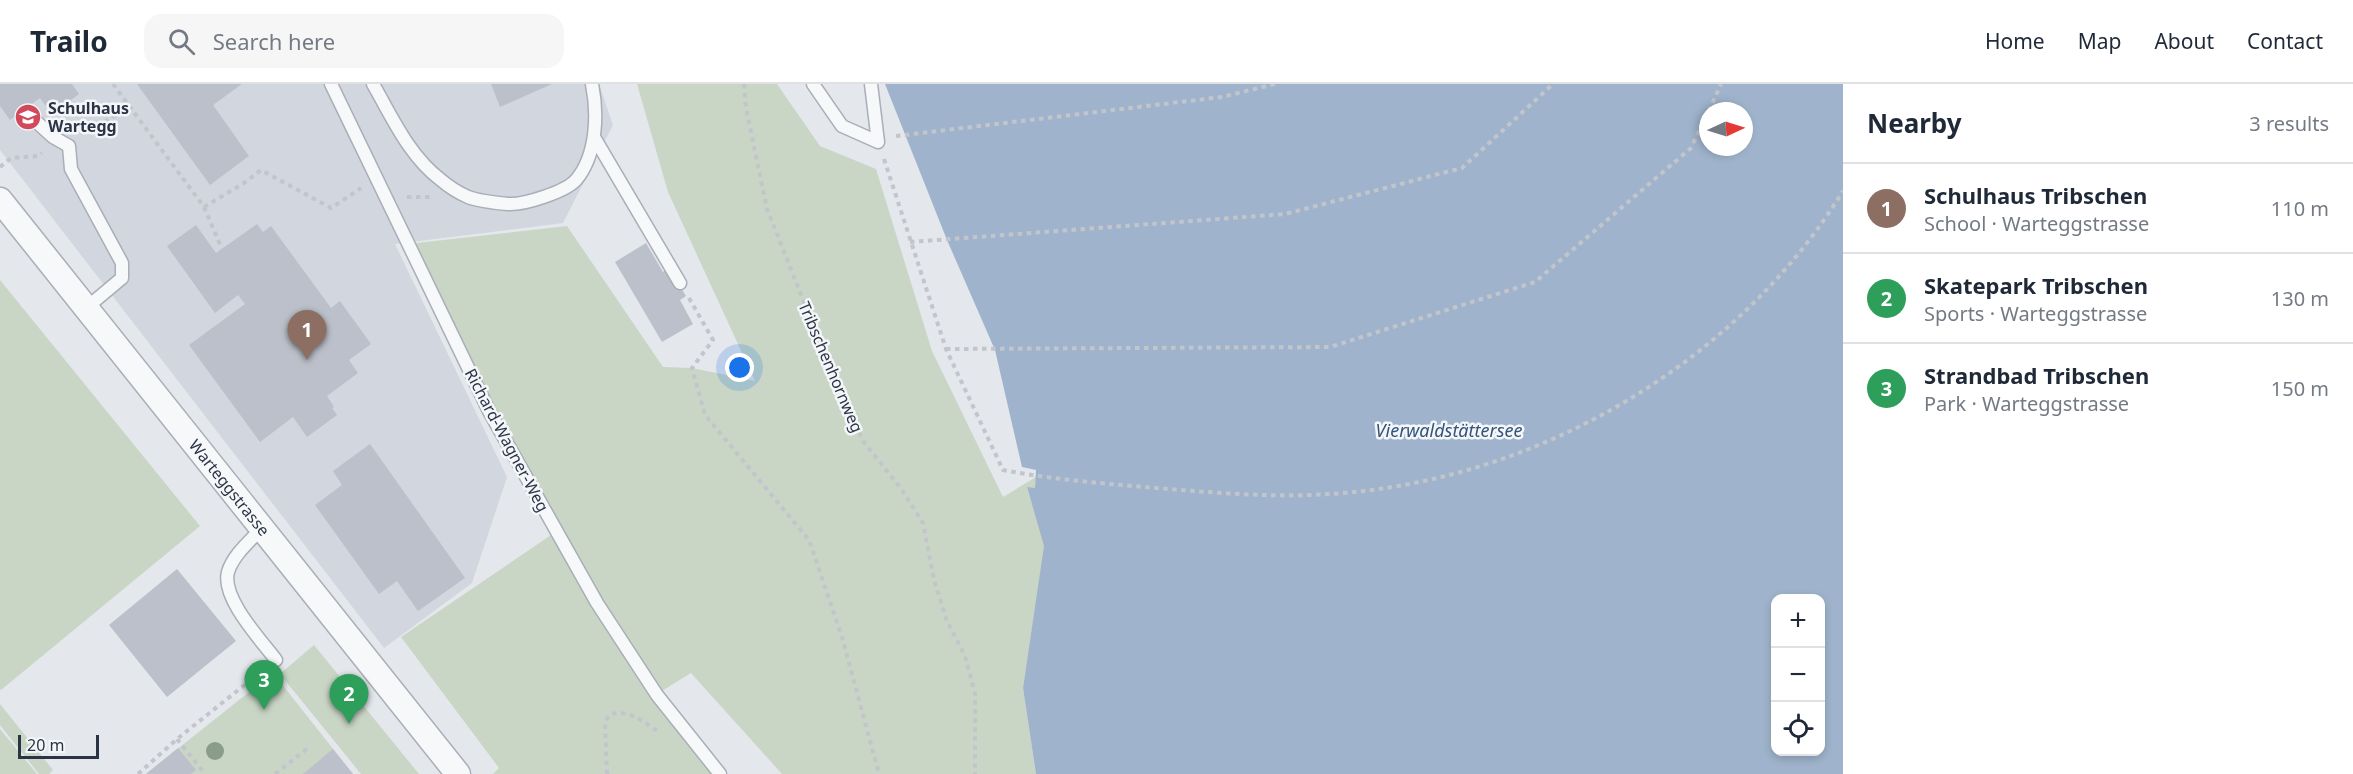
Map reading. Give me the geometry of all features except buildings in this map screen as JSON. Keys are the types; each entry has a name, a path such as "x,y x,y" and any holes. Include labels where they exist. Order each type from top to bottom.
{"street":[{"name":"Warteggstrasse","path":"0,200 458,774"}],"lane":[{"name":"Richard-Wagner-Weg","path":"331,84 489,411 597,603 657,695 720,774"},
{"path":"373,84 415,156 440,180 468,197 510,204 550,195 575,181 587,162 594,137 595,98 592,84"},
{"path":"813,84 842,126 878,142"},
{"path":"871,84 878,142"},
{"path":"30,116 65,143 71,169 122,263 122,278 85,309"},
{"path":"594,137 680,283"},
{"path":"262,528 243,549 229,571 227,584 232,599 276,660"}],"path":[{"path":"113,84 204,207 222,249"},
{"name":"Tribschenhornweg","path":"744,84 746,108 767,209 822,350 863,441 902,490 923,523 934,580 947,621 965,656 975,693 975,774"},
{"path":"903,134 1222,97 1275,84"},
{"path":"910,242 1285,214 1462,168 1553,84"},
{"path":"1713,102 1721,84"},
{"path":"0,167 11,158 38,156 130,107"},
{"path":"946,349 1330,347 1535,282 1691,148 1699,131"},
{"path":"878,142 946,349 1003,470 1083,482 1209,493 1271,496 1331,494 1393,486 1452,474 1529,448 1566,432 1622,404 1674,371 1720,334 1766,290 1806,244 1843,191"},
{"path":"204,207 261,170 331,208 376,178"},
{"path":"386,197 468,197"},
{"path":"680,283 713,340 692,368 705,415 809,540 842,637 879,774"},
{"path":"138,774 177,739 276,660"},
{"path":"607,774 605,724 609,715 619,712 631,714 668,738"},
{"path":"177,739 205,774"},
{"path":"275,774 308,748"}],"shaded area":[{"path":"0,84 599,84 613,125 563,223 395,244 507,477 472,583 384,648 0,150"}],"green space":[{"path":"637,84 777,84 820,146 876,169 932,351 1003,497 1036,477 1035,488 1027,488 1045,546 1023,688 1036,774 782,774 691,673 657,694 720,774 493,774 499,768 401,637 557,531 408,244 567,226 663,367 692,368 755,381 668,192"},
{"path":"0,280 200,526 1,690 0,689"},
{"path":"314,645 419,774 361,774 280,674"},
{"path":"273,673 353,774 146,774"},
{"path":"0,704 53,770 49,774 39,774 0,725"},
{"path":"0,729 37,774 0,774"}],"water":[{"name":"Vierwaldstättersee","path":"885,84 1843,84 1843,774 1036,774 1023,688 1044,546 1027,487 1035,488 1036,470 1022,467 995,350 947,240"}],"place":[{"name":"Schulhaus Wartegg","path":"28,117"},
{"name":"Schulhaus Tribschen","path":"307,360"},
{"name":"Strandbad Tribschen","path":"264,710"},
{"name":"Skatepark Tribschen","path":"349,724"}]}
